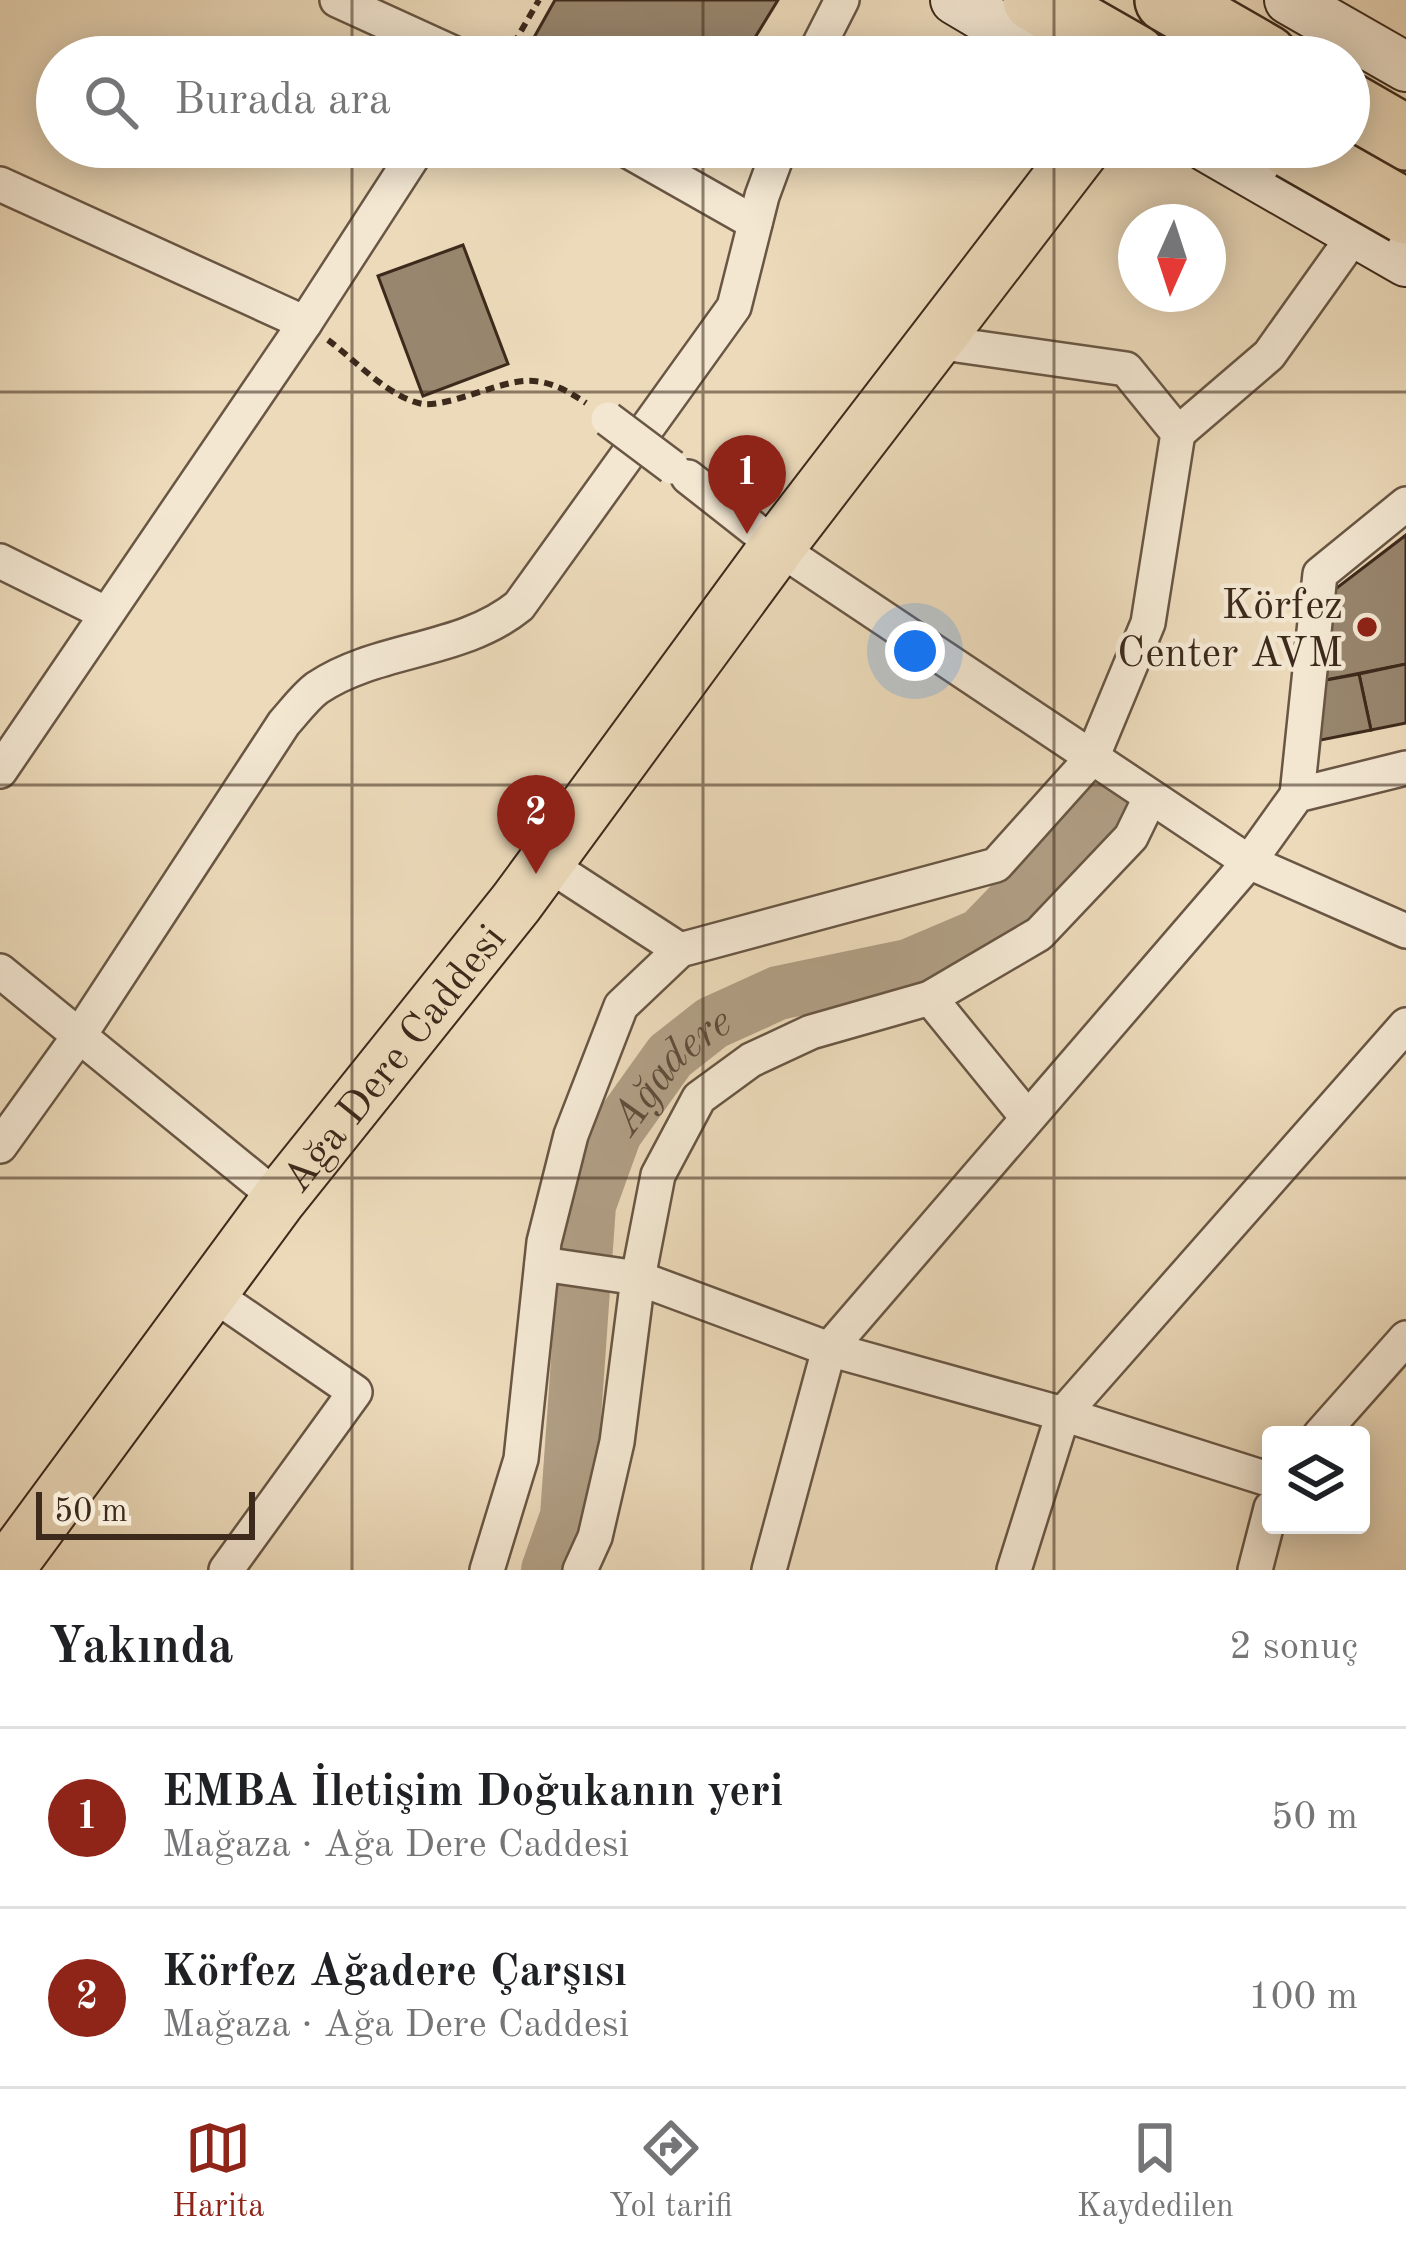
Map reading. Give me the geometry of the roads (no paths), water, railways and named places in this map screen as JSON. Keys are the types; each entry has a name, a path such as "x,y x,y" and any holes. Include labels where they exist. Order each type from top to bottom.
{"highway":[{"path":"1035,0 1098,36"},
{"path":"1166,0 1229,36"},
{"path":"1370,118 1406,140"},
{"path":"1317,168 1381,223"}],"main road":[{"path":"955,0 1016,36"},
{"path":"1289,0 1361,36"},
{"path":"1370,40 1403,57"},
{"path":"1381,223 1406,140"},
{"name":"Ağa Dere Caddesi","path":"6,1570 279,1198 546,863 777,547 1068,168"},
{"path":"1254,168 1381,223 1406,262"}],"street":[{"path":"337,0 415,36"},
{"path":"824,36 842,0"},
{"path":"0,771 405,168"},
{"path":"658,168 755,223"},
{"path":"0,1146 79,1036 284,723 316,689 362,668 501,621 519,606 734,307 773,168"},
{"path":"0,184 305,323"},
{"path":"488,1570 521,1460 543,1264 571,1135 621,1006 680,950 996,865 1092,758 1148,623 1178,433 1269,355 1381,223"},
{"path":"936,342 1126,369 1178,433"},
{"path":"596,410 777,547 1249,862 1406,931"},
{"path":"769,1570 830,1349 1249,862 1297,795 1320,574 1406,504"},
{"path":"0,561 106,613"},
{"path":"1297,795 1406,768"},
{"path":"580,1570 595,1537 616,1442 637,1278 658,1175 699,1098 752,1060 811,1032 930,998 1040,934 1131,837 1150,798"},
{"path":"546,863 680,950"},
{"path":"0,971 279,1198"},
{"path":"930,998 1027,1117"},
{"path":"1014,1570 1064,1414 1406,1025"},
{"path":"543,1264 637,1278 830,1349 1064,1414 1262,1477"},
{"path":"210,1292 355,1392 226,1570"},
{"path":"1328,1426 1406,1338"},
{"path":"1255,1570 1264,1534"}],"waterway":[{"name":"Ağadere","path":"548,1570 567,1516 589,1205 615,1133 670,1056 712,1023 778,993 908,966 981,935 1110,801"}],"place":[{"name":"EMBA İletişim Doğukanın yeri","path":"747,534"},
{"name":"Körfez Center AVM","path":"1367,627"},
{"name":"Körfez Ağadere Çarşısı","path":"536,874"}]}
